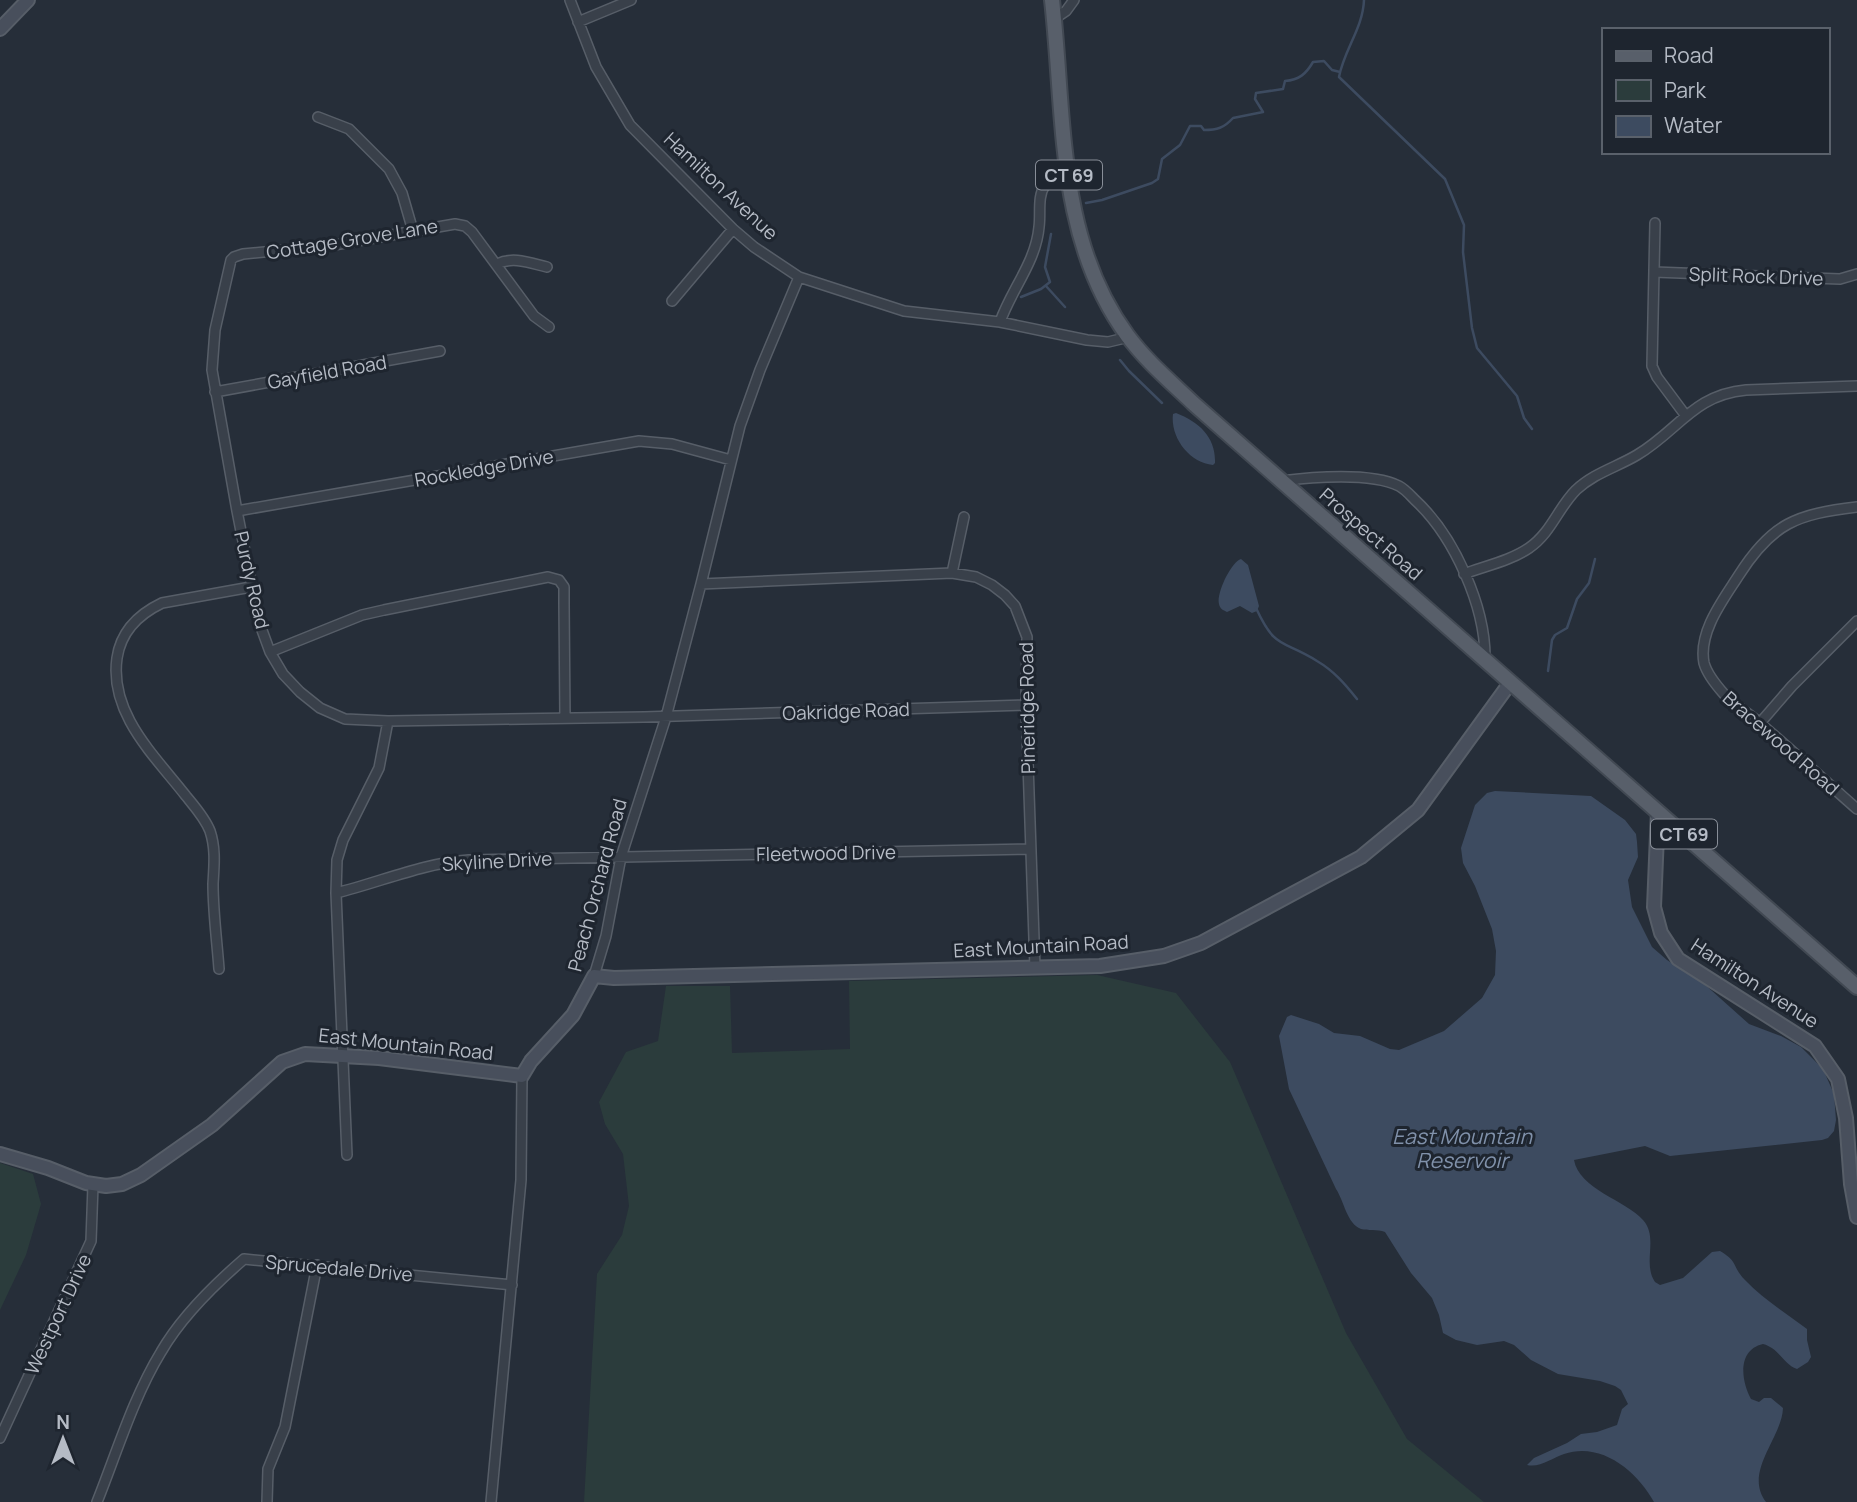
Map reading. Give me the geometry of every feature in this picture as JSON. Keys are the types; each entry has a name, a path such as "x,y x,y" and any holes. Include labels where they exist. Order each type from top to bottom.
{"main road":[{"name":"Prospect Road","path":"1052,0 1073,212 1088,263 1111,310 1129,337 1156,369 1281,481 1857,987"}],"street":[{"path":"0,29 27,0"},
{"name":"Hamilton Avenue","path":"570,0 596,67 630,125 733,229 754,247 799,277 904,312 1000,322 1087,340 1108,342 1129,337"},
{"path":"578,22 631,0"},
{"path":"1054,19 1066,11 1074,0"},
{"path":"318,117 349,129 389,169 402,193 413,231"},
{"path":"1000,322 1035,248 1043,187 1049,179 1069,174"},
{"path":"1655,223 1652,366 1686,416"},
{"name":"Cottage Grove Lane","path":"234,257 334,245 450,224 465,226 497,264 534,316 549,327"},
{"path":"671,301 733,229"},
{"name":"Purdy Road","path":"234,257 230,264 213,339 215,392 259,622 270,652 283,674 320,708 345,719 388,721 666,717"},
{"path":"497,264 504,260 514,260 547,267"},
{"name":"Split Rock Drive","path":"1654,272 1840,279 1857,274"},
{"name":"Peach Orchard Road","path":"522,1076 531,1061 573,1015 594,976 606,936 621,857 666,717 731,460 751,394 799,277"},
{"name":"Gayfield Road","path":"215,392 440,351"},
{"path":"1464,574 1530,547 1547,531 1578,488 1598,474 1644,451 1704,402 1729,392 1857,386"},
{"name":"Rockledge Drive","path":"236,511 639,441 665,443 731,460"},
{"path":"1281,481 1310,477 1345,477 1380,480 1400,486 1429,513 1446,537 1464,574 1484,630 1485,660"},
{"name":"Bracewood Road","path":"1857,508 1807,515 1768,537 1743,569 1713,620 1704,648 1704,664 1713,682 1727,697 1857,809"},
{"path":"952,573 964,517"},
{"name":"Pineridge Road","path":"701,584 952,573 992,584 1015,606 1027,637 1026,705 1035,968"},
{"path":"270,652 362,615 548,577 559,580 564,587 565,718"},
{"path":"219,969 214,855 209,830 199,811 125,715 118,692 116,664 124,635 136,619 152,608 162,603 251,587"},
{"path":"1760,723 1800,677 1857,621"},
{"name":"East Mountain Road","path":"594,976 614,978 1100,966 1164,956 1201,943 1361,857 1389,836 1418,810 1510,682"},
{"name":"Oakridge Road","path":"666,717 1026,705"},
{"path":"347,1155 341,1054 337,860 343,840 379,768 388,721"},
{"name":"Hamilton Avenue","path":"1658,811 1654,907 1661,933 1678,958 1815,1046 1838,1079 1846,1118 1851,1184 1857,1217"},
{"name":"Fleetwood Drive","path":"621,857 1031,849"},
{"name":"Skyline Drive","path":"336,892 445,862 621,857"},
{"name":"East Mountain Road","path":"0,1154 93,1185 116,1185 141,1175 226,1115 287,1059 310,1053 341,1054 522,1076"},
{"path":"491,1502 521,1170 522,1076"},
{"name":"Westport Drive","path":"0,1438 91,1241 93,1185"},
{"name":"Sprucedale Drive","path":"97,1502 137,1401 161,1351 212,1287 244,1259 512,1285"},
{"path":"267,1502 268,1469 285,1427 317,1265"}],"green space":[{"path":"1097,975 1176,993 1230,1062 1346,1333 1407,1439 1484,1502 584,1502 597,1274 622,1235 629,1206 623,1154 605,1124 599,1102 626,1052 658,1041 666,986 730,986 732,1053 850,1049 849,981"},
{"path":"0,1163 33,1174 41,1204 26,1255 0,1310"}],"water":[{"path":"1176,413 1199,426 1209,438 1215,454 1213,465 1189,454 1178,440 1173,423 1173,414"},
{"path":"1241,559 1248,565 1259,606 1257,611 1252,613 1240,606 1227,612 1219,604 1225,579"},
{"name":"East Mountain Reservoir","path":"1495,791 1591,796 1625,820 1636,834 1637,842 1638,857 1628,880 1632,907 1652,947 1702,982 1749,1024 1801,1047 1823,1069 1834,1094 1834,1131 1822,1140 1670,1156 1645,1146 1574,1160 1584,1179 1635,1213 1648,1227 1651,1275 1655,1282 1660,1285 1683,1278 1712,1252 1720,1251 1730,1258 1752,1287 1807,1329 1811,1357 1797,1369 1763,1344 1755,1347 1745,1359 1745,1384 1751,1399 1759,1402 1764,1398 1771,1398 1783,1408 1777,1431 1761,1467 1760,1491 1766,1502 1654,1502 1628,1470 1604,1455 1591,1452 1578,1451 1541,1464 1527,1465 1534,1458 1581,1434 1617,1425 1622,1409 1628,1404 1621,1390 1600,1381 1558,1374 1531,1360 1514,1345 1504,1341 1477,1345 1456,1340 1443,1333 1432,1298 1411,1273 1385,1232 1361,1229 1352,1222 1289,1089 1279,1036 1287,1017 1291,1015 1319,1024 1334,1033 1360,1036 1399,1050 1444,1031 1482,998 1495,975 1496,951 1492,929 1463,863 1461,848 1475,805 1487,793"}],"waterway":[{"path":"1364,0 1360,20 1339,77 1445,179 1464,225 1463,252 1477,348 1517,396 1524,418 1532,429"},
{"path":"1086,203 1152,183 1158,179 1162,159 1180,145 1190,126 1201,126 1204,130 1217,129 1233,118 1263,112 1255,99 1256,93 1283,89 1285,81 1302,76 1313,62 1324,61 1332,70 1340,72"},
{"path":"1021,297 1050,282 1045,267 1051,234"},
{"path":"1046,286 1065,307"},
{"path":"1120,360 1162,403"},
{"path":"1548,671 1552,640 1567,628 1577,599 1589,583 1595,559"},
{"path":"1256,608 1275,638 1329,669 1357,699"}]}
